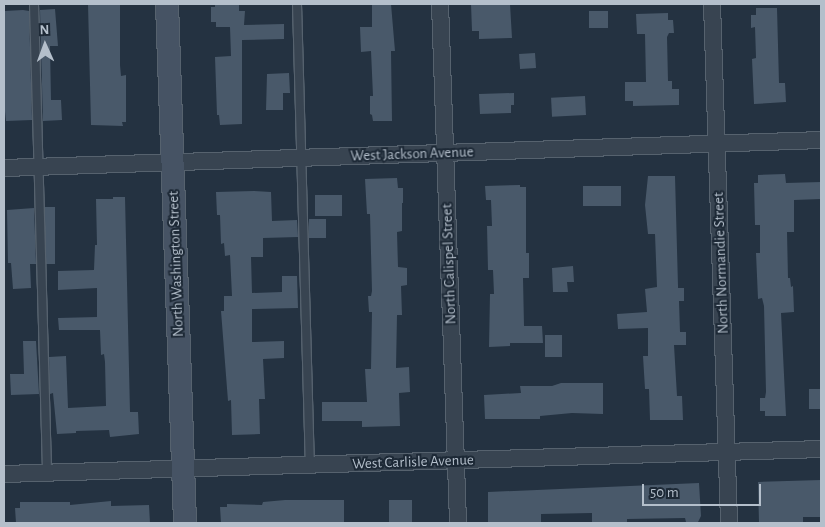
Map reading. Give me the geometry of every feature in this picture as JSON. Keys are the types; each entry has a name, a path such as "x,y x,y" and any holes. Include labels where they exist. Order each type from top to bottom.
{"main road":[{"name":"North Washington Street","path":"167,4 185,523"}],"street":[{"name":"North Calispel Street","path":"440,4 458,523"},
{"name":"North Normandie Street","path":"712,4 729,523"},
{"name":"West Jackson Avenue","path":"4,168 821,140"},
{"name":"West Carlisle Avenue","path":"4,474 821,449"}],"lane":[{"path":"34,4 47,472"},
{"path":"297,4 310,465"}],"building":[{"path":"88,4 120,4 120,65 121,76 126,75 126,122 122,122 123,126 91,125"},
{"path":"215,4 239,4 239,11 245,11 244,25 284,24 284,39 242,40 242,124 220,125 219,115 217,115 215,57 231,56 230,27 216,27 216,22 211,22 211,7 215,7"},
{"path":"372,4 391,4 395,51 391,51 392,121 373,121 370,114 370,96 373,96 371,51 361,52 360,27 372,27"},
{"path":"471,4 510,4 512,38 479,39 479,31 472,31"},
{"path":"756,8 777,8 779,83 785,83 786,102 754,104 752,59 756,58 755,27 751,28 751,15 756,15"},
{"path":"55,9 58,46 50,46 51,100 61,100 62,120 43,121 40,10"},
{"path":"5,11 29,11 32,120 6,121 4,102"},
{"path":"589,11 608,11 608,28 589,28"},
{"path":"668,13 668,20 673,20 674,33 669,33 667,37 668,81 672,81 672,89 679,89 679,105 633,106 633,101 625,101 625,82 646,82 645,34 637,34 636,14"},
{"path":"535,53 536,68 520,69 519,54"},
{"path":"289,73 290,93 283,93 283,110 266,110 267,74"},
{"path":"514,93 514,105 511,105 511,113 480,114 479,94"},
{"path":"585,96 586,115 552,117 551,98"},
{"path":"785,174 786,183 821,182 821,199 794,200 794,232 787,232 788,278 790,278 791,287 793,286 794,312 781,313 786,416 765,416 765,411 760,411 760,398 765,398 766,392 764,306 762,298 758,299 756,253 760,253 760,225 755,225 754,183 758,183 758,175"},
{"path":"648,176 675,176 678,288 684,288 684,301 679,301 680,332 686,332 686,345 674,345 677,396 682,396 683,420 650,420 649,389 645,389 643,356 648,356 648,328 618,329 617,314 647,312 645,289 657,287 655,234 648,234 645,205"},
{"path":"397,178 398,188 403,188 402,231 397,232 398,267 407,268 407,285 401,286 402,315 397,315 396,368 409,367 410,392 399,393 400,426 362,427 362,421 322,421 322,402 367,402 365,369 371,369 372,312 369,312 368,296 371,296 372,291 370,214 367,214 365,179"},
{"path":"520,185 520,187 526,187 526,253 529,253 529,278 523,278 524,326 542,326 543,343 510,343 510,346 489,347 490,294 494,294 493,270 488,270 487,226 492,226 491,200 486,200 485,186"},
{"path":"583,186 621,186 621,206 583,206"},
{"path":"216,192 271,192 272,221 297,220 298,237 263,238 263,257 251,257 252,293 282,292 282,276 297,276 298,308 252,309 252,342 284,341 284,358 263,359 265,399 259,399 260,434 232,435 231,400 228,401 221,311 224,311 224,296 232,296 230,255 225,256 224,243 221,244 220,215 217,215"},
{"path":"315,195 342,195 342,216 315,216"},
{"path":"113,197 125,197 130,412 138,412 139,434 110,437 109,430 76,431 76,433 57,434 53,393 50,394 49,357 66,356 68,408 106,406 105,362 104,354 101,355 100,330 59,330 58,318 97,317 97,288 58,290 58,271 94,270 95,245 97,245 96,199 113,199"},
{"path":"45,207 55,207 55,264 45,264"},
{"path":"34,208 36,264 30,264 31,288 13,289 11,263 8,263 7,210"},
{"path":"309,219 326,219 326,238 309,238"},
{"path":"573,266 574,282 567,282 568,292 553,292 552,268"},
{"path":"545,335 562,335 562,357 545,357"},
{"path":"23,341 36,341 39,394 11,395 10,374 24,374"},
{"path":"561,383 603,383 603,414 572,413 540,416 540,419 485,419 484,395 521,393 520,386 552,386"},
{"path":"809,389 821,389 821,409 809,409"},
{"path":"821,480 821,517 803,517 803,523 759,523 758,482"},
{"path":"699,483 701,516 698,522 686,522 685,518 627,519 627,522 592,523 592,513 541,514 541,523 488,523 488,492"},
{"path":"344,500 344,523 221,523 220,507 227,507 227,504 262,505 263,502"},
{"path":"389,500 412,500 412,523 389,523"},
{"path":"111,501 111,506 149,505 150,523 16,523 15,508 20,508 20,502 70,502 70,505"}]}
